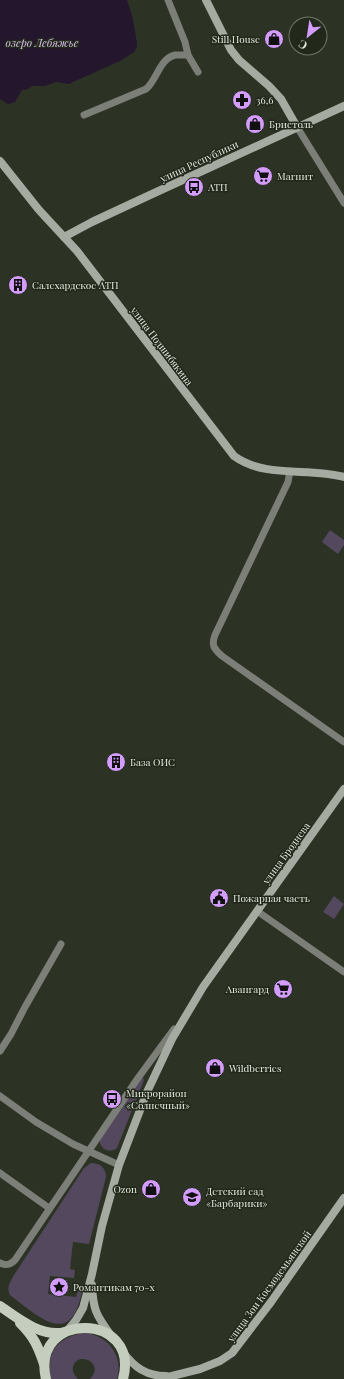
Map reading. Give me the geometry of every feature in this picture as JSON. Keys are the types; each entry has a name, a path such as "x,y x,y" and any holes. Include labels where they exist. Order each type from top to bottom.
{"main road":[{"path":"206,0 231,50 239,60 269,86 281,99 297,128"},
{"name":"улица Республики","path":"64,237 92,222 344,106"},
{"name":"улица Подшибякина","path":"0,161 32,202 84,260 234,456 240,461 255,467 330,474 344,477"},
{"name":"улица Броднева","path":"92,1274 102,1226 119,1165 153,1078 172,1039 203,987 344,789"},
{"name":"улица Зои Космодемьянской","path":"160,1379 200,1370 226,1358 237,1347 344,1198"},
{"path":"44,1365 49,1348 57,1338 67,1331 83,1308 92,1274"},
{"path":"92,1274 95,1311 102,1323 130,1360 143,1372 161,1376 173,1376"},
{"path":"0,1306 32,1326 46,1332 61,1333 74,1328 90,1327 102,1331 115,1341 122,1352 124,1360 123,1379"},
{"path":"9,1312 33,1338 44,1365 46,1379"}],"street":[{"path":"168,0 185,42 188,55 198,72"},
{"path":"84,115 146,89 167,59 175,55 188,55"},
{"path":"297,128 344,203"},
{"path":"290,471 288,482 215,635 213,644 214,648 222,656 344,742"},
{"path":"257,911 344,972"},
{"path":"0,1051 61,944"},
{"path":"0,1263 6,1265 11,1264 15,1260 149,1063 186,1015"},
{"path":"0,1096 36,1122 73,1144 119,1165"},
{"path":"0,1174 49,1208"}],"shaded area":[{"path":"330,530 344,540 344,545 338,554 322,542"},
{"path":"334,896 344,904 334,919 323,912"},
{"path":"141,1078 144,1080 117,1148 111,1151 105,1150 99,1139"},
{"path":"91,1163 102,1167 105,1171 106,1177 89,1244 73,1242 70,1269 75,1270 74,1278 50,1276 48,1294 76,1297 78,1290 82,1291 77,1309 70,1319 62,1324 53,1323 32,1312 10,1295 8,1290 9,1285 84,1168"},
{"path":"84,1333 100,1338 107,1342 112,1348 118,1362 119,1371 117,1379 90,1379 95,1368 93,1364 84,1359 80,1359 73,1367 73,1372 78,1379 51,1379 50,1367 53,1351 66,1338"}],"water":[{"name":"озеро Лебяжье","path":"0,0 127,0 132,15 137,47 134,52 120,61 69,84 56,82 45,86 32,86 28,89 22,90 15,102 8,104 0,99"}],"place":[{"name":"Still House","path":"274,39"},
{"name":"36,6","path":"242,100"},
{"name":"Бристоль","path":"255,124"},
{"name":"Магнит","path":"263,176"},
{"name":"АТП","path":"194,187"},
{"name":"Салехардское АТП","path":"18,285"},
{"name":"База ОИС","path":"116,762"},
{"name":"Пожарная часть","path":"219,898"},
{"name":"Авангард","path":"283,989"},
{"name":"Wildberries","path":"215,1068"},
{"name":"Микрорайон «Солнечный»","path":"112,1099"},
{"name":"Ozon","path":"151,1189"},
{"name":"Детский сад «Барбарики»","path":"192,1197"},
{"name":"Романтикам 70-х","path":"59,1287"}]}
